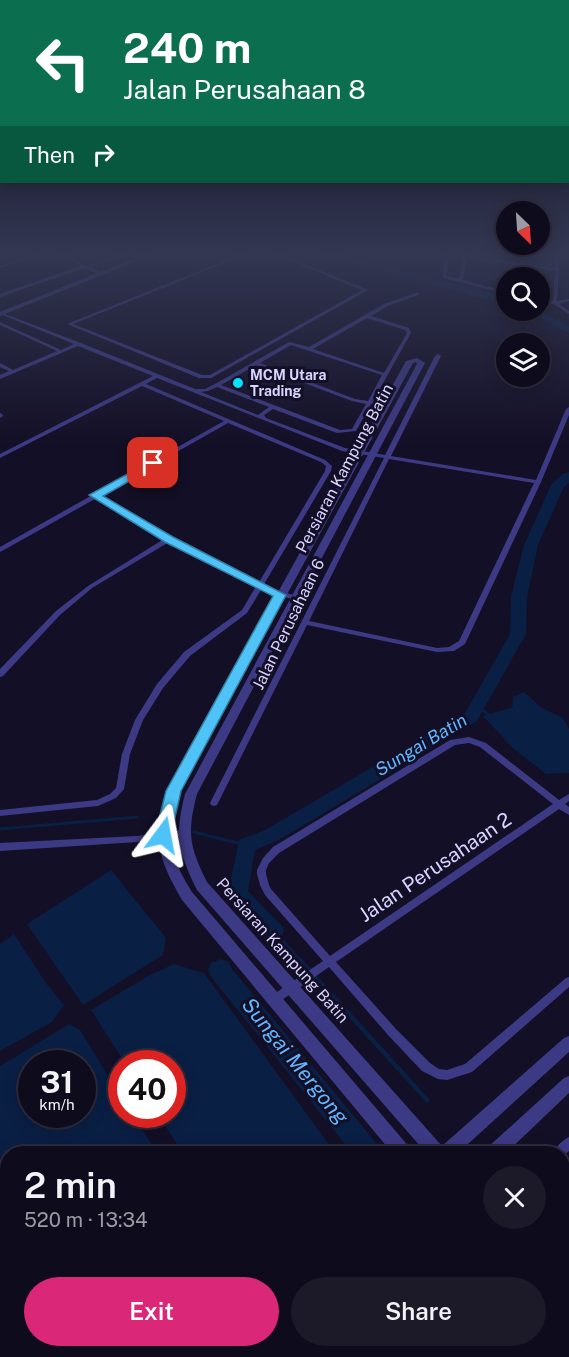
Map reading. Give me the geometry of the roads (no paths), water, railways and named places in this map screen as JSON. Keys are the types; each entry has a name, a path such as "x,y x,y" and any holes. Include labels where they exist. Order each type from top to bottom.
{"street":[{"path":"14,318 333,447 538,482"},
{"path":"83,318 69,324 201,377 210,376 315,318"},
{"path":"311,348 363,318"},
{"path":"217,385 345,432 354,430 371,404 409,333 407,329 374,318"},
{"path":"0,323 60,351"},
{"path":"194,391 206,390 217,385 291,343 386,375"},
{"path":"0,376 79,344"},
{"path":"114,358 129,350"},
{"name":"Jalan Perusahaan 6","path":"214,803 438,356"},
{"name":"Persiaran Kampung Batin","path":"397,1146 187,896 171,869 163,847 163,835 174,791 280,595 362,453 410,361 417,360 421,363 191,794 182,833 190,861 202,886 431,1146"},
{"path":"255,363 371,404 386,405"},
{"path":"0,365 12,371"},
{"path":"0,456 157,376"},
{"path":"0,813 98,803 113,796 120,789 126,754 139,720 160,686 187,654 245,611 328,471 329,466 322,461 142,384"},
{"path":"264,419 261,415 272,407"},
{"path":"304,622 437,650 457,647 462,642 538,482 569,409"},
{"path":"0,550 229,420"},
{"path":"95,495 169,539 260,587 295,598"},
{"path":"0,674 58,613 135,558 169,539"},
{"path":"569,812 483,745 469,740 453,742 276,850 264,860 260,870 261,881 267,892 326,964 426,1068 438,1074 447,1075 468,1068 569,981"},
{"name":"Jalan Perusahaan 2","path":"276,999 569,798"},
{"path":"0,847 137,839 182,833"},
{"path":"454,1146 569,1043"},
{"path":"502,1146 569,1083"}],"water":[{"path":"524,692 542,708 563,718 569,729 569,773 546,774 514,749 483,716 513,707 513,697"},
{"path":"111,870 166,938 163,955 83,1005 27,924"},
{"path":"14,934 46,983 64,1005 52,1022 0,1051 0,944"},
{"path":"174,964 204,973 330,1146 178,1146 167,1128 186,1128 186,1050 117,1050 91,1010 148,976"},
{"path":"69,1024 80,1030 92,1050 26,1050"},
{"path":"18,1055 18,1128 96,1128 96,1056 108,1076 108,1128 141,1128 153,1146 0,1146 0,1066"}],"waterway":[{"name":"Sungai Batin","path":"550,320 569,330"},
{"name":"Sungai Batin","path":"271,933 274,931 238,893 246,845 272,835 471,717 518,634 519,597 531,545 558,485 569,476"},
{"path":"477,705 491,717"},
{"path":"0,829 137,817"},
{"path":"194,832 246,845"},
{"path":"274,931 300,960"},
{"path":"299,959 427,1100"},
{"name":"Sungai Mergong","path":"221,969 219,970 362,1146"}],"place":[{"name":"MCM Utara Trading","path":"238,383"}]}
